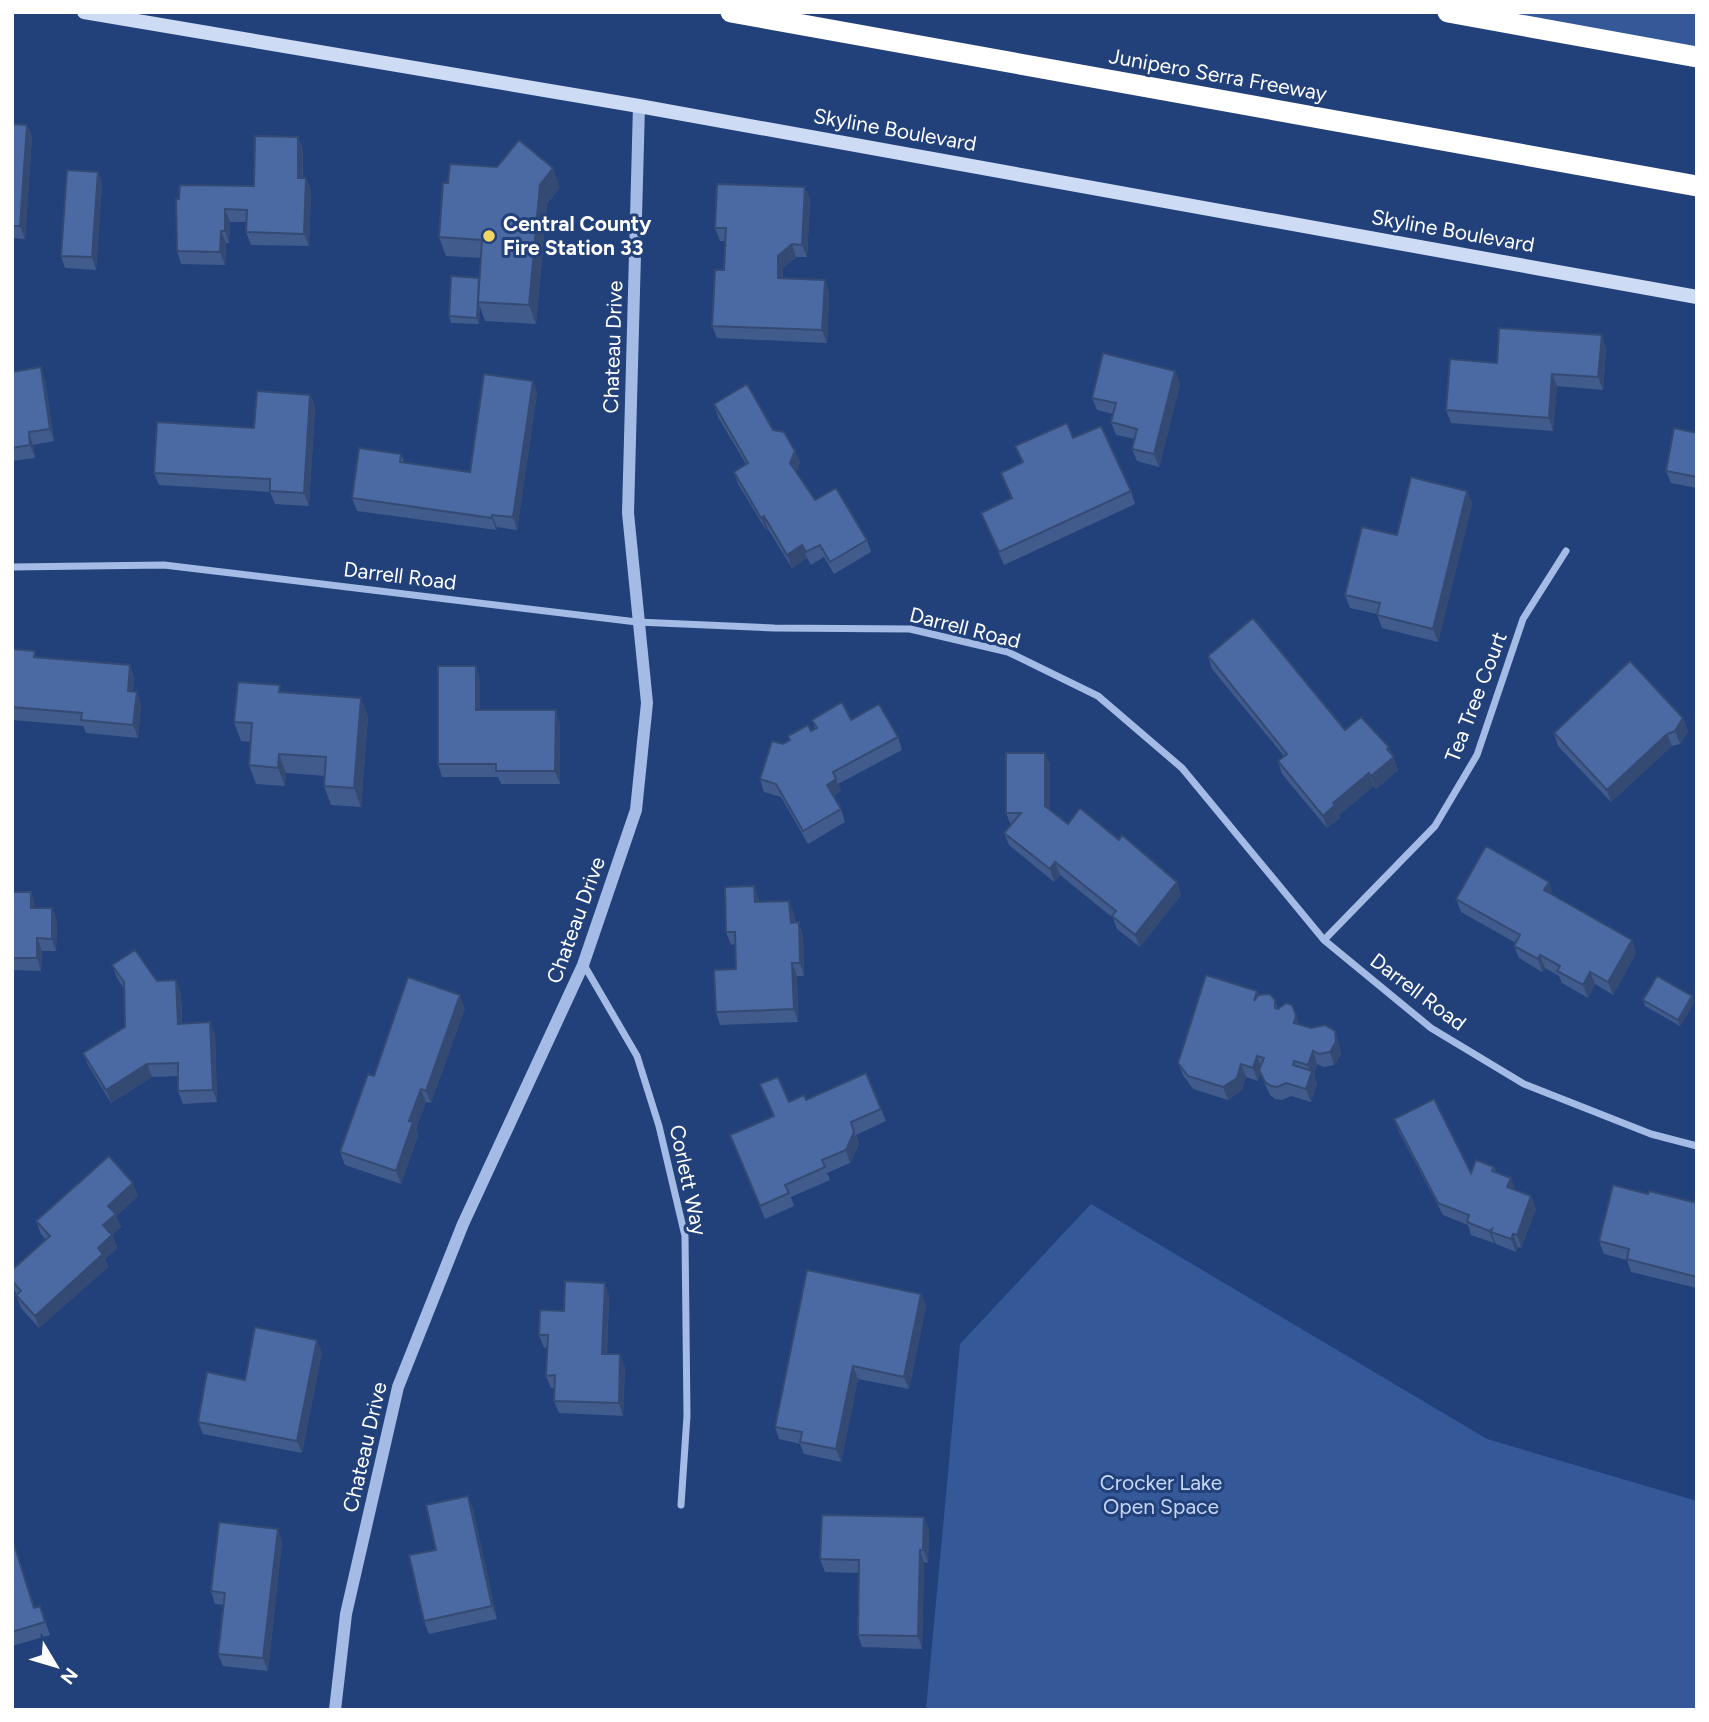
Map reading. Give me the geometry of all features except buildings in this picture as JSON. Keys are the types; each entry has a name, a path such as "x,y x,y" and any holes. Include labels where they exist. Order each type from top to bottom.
{"highway":[{"name":"Junipero Serra Freeway","path":"731,12 1697,187"},
{"path":"1448,12 1697,57"}],"main road":[{"name":"Skyline Boulevard","path":"84,12 639,106 1697,297"}],"street":[{"name":"Chateau Drive","path":"335,1710 346,1614 398,1387 463,1224 583,965 636,810 647,704 628,513 639,106"},
{"name":"Tea Tree Court","path":"1324,940 1435,826 1477,755 1523,619 1566,551"},
{"name":"Darrell Road","path":"12,567 164,565 637,622 774,628 910,629 1009,652 1098,696 1182,768 1324,940 1431,1028 1524,1084 1651,1134 1697,1146"},
{"name":"Corlett Way","path":"583,965 637,1056 659,1126 685,1236 687,1416 681,1505"}],"green space":[{"path":"1448,12 1697,12 1697,57"},
{"name":"Crocker Lake Open Space","path":"1091,1204 1487,1439 1697,1501 1697,1710 926,1710 960,1344"}],"place":[{"name":"Central County Fire Station 33","path":"489,236"}]}
